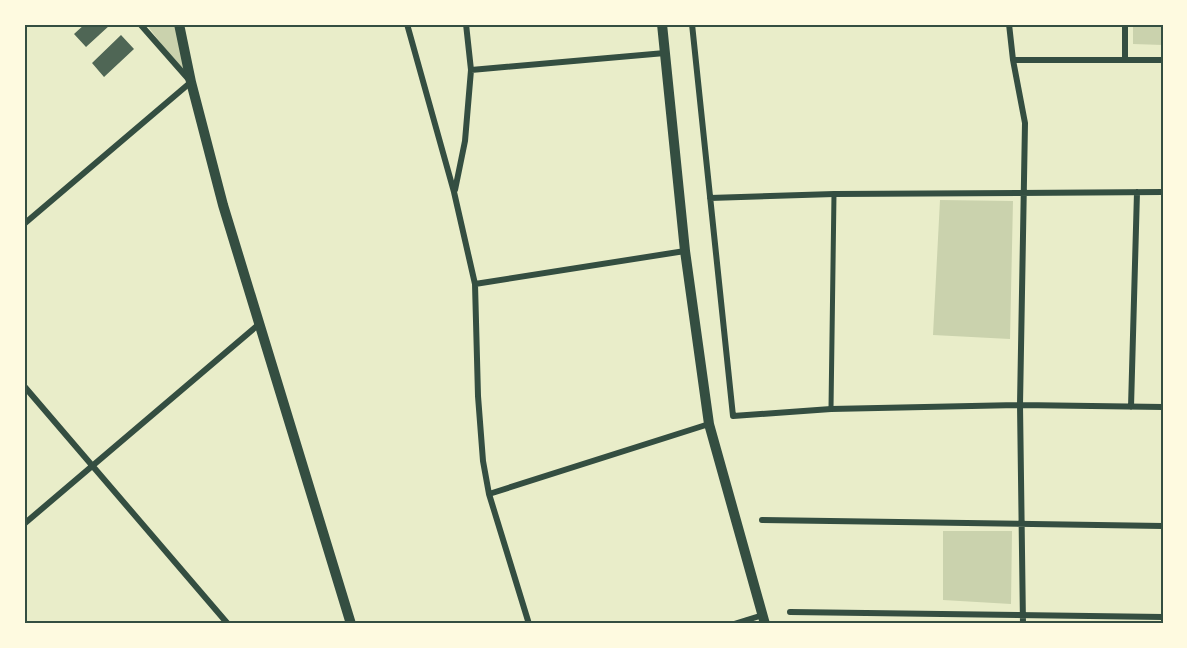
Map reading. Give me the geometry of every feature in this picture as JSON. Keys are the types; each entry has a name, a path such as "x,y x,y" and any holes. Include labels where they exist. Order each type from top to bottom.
{"street":[{"path":"140,24 191,82"},
{"path":"179,24 191,82 223,205 351,624"},
{"path":"407,24 454,192 475,284 480,428 489,494 529,624"},
{"path":"454,192 465,141 471,70 466,24"},
{"path":"662,24 685,251 709,424 764,620 734,624"},
{"path":"692,24 733,416 831,409 1020,405 1163,407"},
{"path":"1009,24 1025,123 1020,405 1023,624"},
{"path":"1125,24 1125,60"},
{"path":"471,70 665,53"},
{"path":"1013,60 1163,60"},
{"path":"24,224 191,82"},
{"path":"1131,407 1137,192"},
{"path":"710,198 834,194 1163,192"},
{"path":"831,409 834,194"},
{"path":"475,284 685,251"},
{"path":"24,524 258,325"},
{"path":"24,386 228,624"},
{"path":"489,494 709,424"},
{"path":"762,520 1163,526"},
{"path":"790,612 1163,617"}],"green space":[{"path":"146,24 175,24 191,82"},
{"path":"1133,24 1163,24 1163,45 1133,44"},
{"path":"940,200 1013,201 1010,339 933,335"},
{"path":"943,531 1012,531 1011,604 943,600"}],"building":[{"path":"85,24 110,25 86,47 74,34"},
{"path":"121,35 134,49 104,77 92,63"}]}
